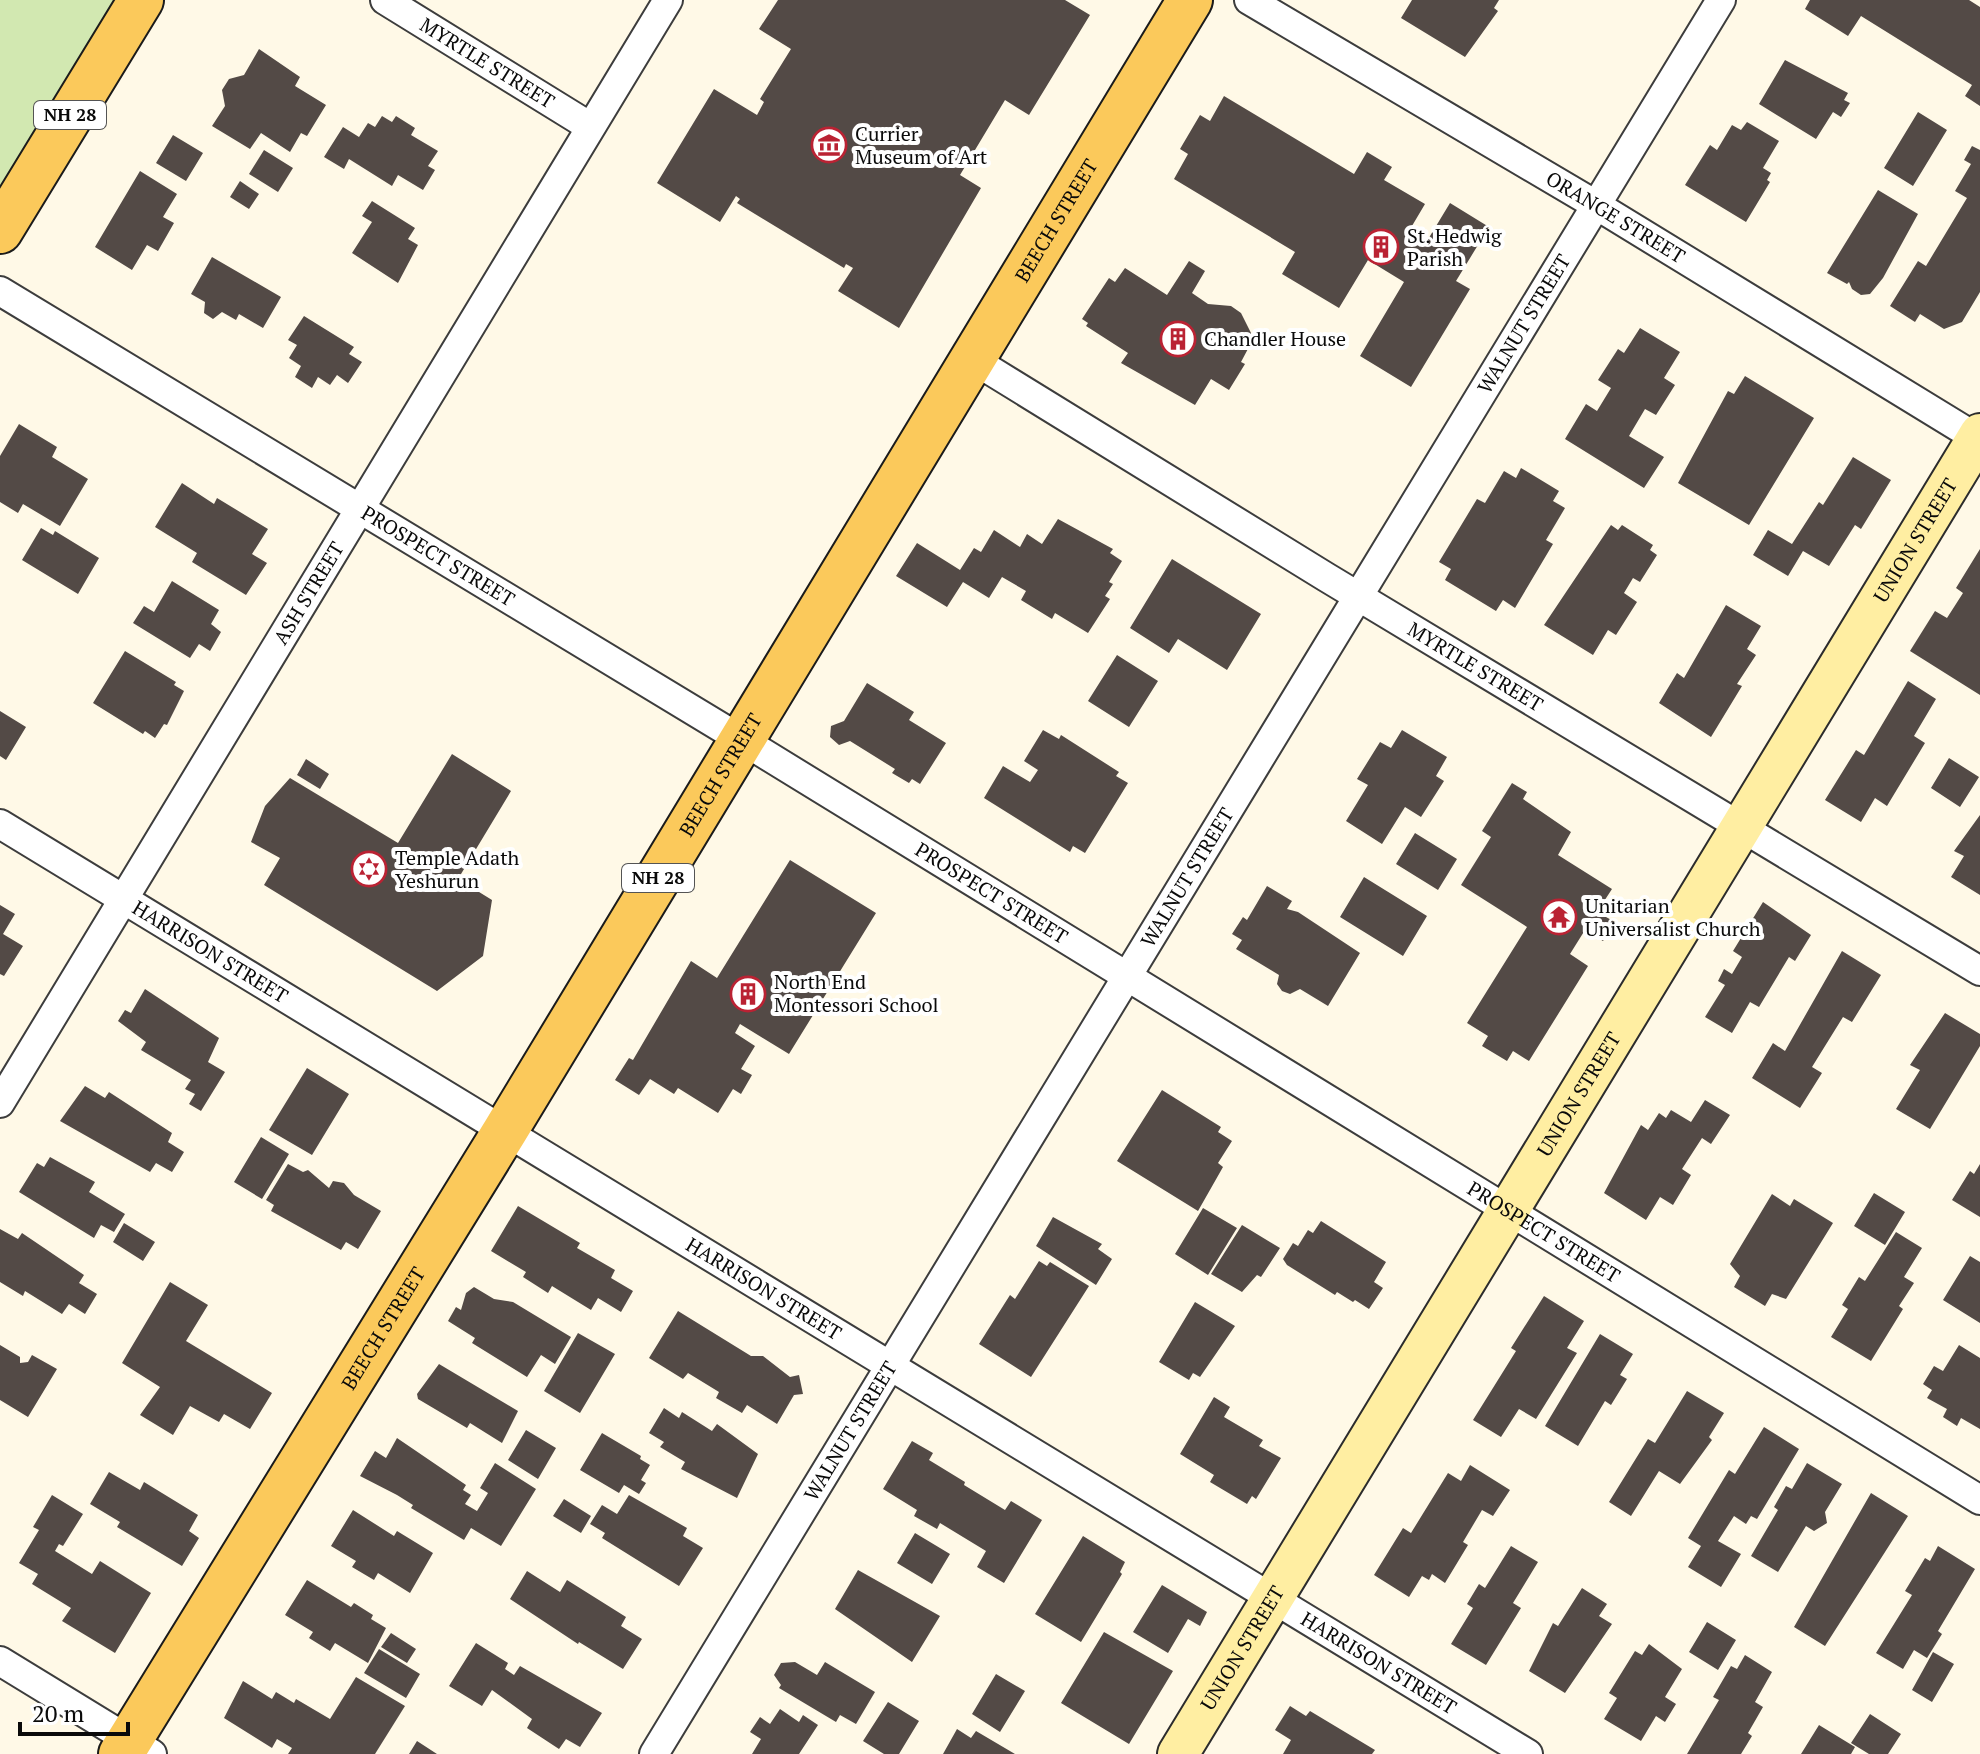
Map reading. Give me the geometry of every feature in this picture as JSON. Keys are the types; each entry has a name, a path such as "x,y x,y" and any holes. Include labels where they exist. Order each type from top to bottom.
{"main road":[{"name":"NH 28","path":"0,231 141,0"},
{"name":"BEECH STREET","path":"134,1750 1190,0"}],"street":[{"name":"MYRTLE STREET","path":"385,0 589,126"},
{"name":"ASH STREET","path":"0,1103 668,0"},
{"name":"ORANGE STREET","path":"1249,0 1979,437"},
{"name":"WALNUT STREET","path":"654,1754 1721,0"},
{"name":"PROSPECT STREET","path":"0,291 742,740 1980,1500"},
{"name":"MYRTLE STREET","path":"972,359 1357,596 1980,971"},
{"name":"UNION STREET","path":"1178,1754 1979,437"},
{"name":"HARRISON STREET","path":"0,824 1528,1754"},
{"path":"0,1661 134,1750"}],"green space":[{"path":"0,0 141,0 0,231"}],"building":[{"name":"Currier Museum of Art","path":"778,0 1065,0 1090,15 1029,115 1005,100 960,175 981,188 899,328 838,291 853,268 846,264 844,268 737,203 740,199 736,196 720,222 657,183 714,89 757,115 764,102 760,99 791,49 759,29"},
{"path":"1412,0 1499,0 1494,8 1498,11 1465,57 1401,18"},
{"path":"1810,0 1969,0 1980,7 1980,106 1965,96 1972,85 1861,16 1848,36 1805,9"},
{"path":"259,49 300,77 295,86 326,105 307,136 301,133 290,152 261,133 250,149 212,126 225,106 222,90 229,79 244,75"},
{"path":"1785,60 1848,93 1844,100 1850,103 1841,117 1833,112 1816,139 1759,104"},
{"name":"St. Hedwig Parish","path":"1224,96 1354,174 1367,152 1392,167 1384,180 1425,204 1409,231 1427,241 1450,203 1489,227 1456,281 1470,289 1411,387 1360,356 1404,282 1368,260 1339,308 1282,274 1295,252 1174,179 1188,154 1180,149 1200,115 1210,121"},
{"path":"1918,112 1947,130 1913,186 1884,168"},
{"path":"382,116 392,122 396,116 415,128 411,135 438,151 428,166 435,170 423,190 398,175 392,186 349,159 344,169 324,157 343,127 359,137 368,123 375,127"},
{"path":"1747,122 1779,141 1763,168 1771,173 1767,180 1770,182 1746,222 1685,185 1710,145 1717,150 1732,125 1741,130"},
{"path":"173,135 203,153 186,181 156,163"},
{"path":"1972,146 1980,150 1980,292 1962,322 1944,329 1920,314 1915,322 1890,306 1918,261 1926,266 1967,198 1955,191 1971,164 1964,160"},
{"path":"264,150 293,168 278,192 249,174"},
{"path":"140,171 177,194 163,217 174,223 158,251 147,245 132,270 95,247"},
{"path":"240,181 259,194 249,209 230,197"},
{"path":"1878,190 1918,214 1883,278 1870,294 1861,295 1852,289 1849,282 1847,284 1827,273"},
{"path":"372,201 415,228 408,239 418,245 398,283 352,253 372,222 362,216"},
{"path":"212,257 281,297 263,328 239,314 236,320 222,312 213,319 204,313 205,302 191,294"},
{"name":"Chandler House","path":"1189,261 1205,271 1192,293 1208,304 1231,306 1241,313 1251,333 1250,345 1241,362 1245,364 1229,390 1211,379 1195,405 1121,363 1128,353 1086,326 1088,323 1082,319 1109,278 1115,282 1125,268 1167,295"},
{"path":"304,316 354,347 349,354 362,362 348,383 337,375 330,385 318,377 312,388 295,377 301,366 289,358 297,345 288,340"},
{"path":"1640,328 1680,352 1664,378 1675,385 1656,415 1645,409 1629,436 1664,457 1644,488 1565,439 1586,404 1597,411 1611,388 1598,380 1618,349 1624,353"},
{"path":"1745,376 1814,418 1749,525 1678,483 1728,391 1734,394"},
{"path":"19,424 57,447 52,457 88,479 60,526 23,504 18,513 0,502 0,456"},
{"path":"1853,457 1891,480 1861,529 1855,525 1829,566 1803,551 1788,576 1753,555 1768,530 1792,544 1819,502 1823,505"},
{"path":"1521,468 1559,491 1553,501 1565,508 1546,540 1553,544 1515,608 1503,600 1496,611 1445,580 1451,569 1439,562 1477,499 1485,503 1504,471 1516,478"},
{"path":"182,483 214,504 217,498 268,529 252,554 267,563 246,595 192,562 197,553 155,527"},
{"path":"1058,519 1113,549 1110,553 1122,561 1109,582 1113,584 1105,596 1110,599 1088,633 1055,613 1052,619 1021,600 1026,591 1002,577 989,598 963,582 947,607 896,576 917,543 960,570 974,548 981,552 994,530 1020,547 1027,534 1042,544"},
{"path":"1611,525 1618,530 1622,525 1653,545 1650,550 1657,555 1640,582 1633,578 1624,593 1637,602 1616,635 1608,630 1593,655 1544,625"},
{"path":"41,528 53,535 55,531 99,558 78,594 22,560"},
{"path":"1980,549 1980,695 1910,651 1935,611 1947,618 1963,593 1956,588"},
{"path":"1172,559 1261,614 1227,670 1178,639 1169,653 1130,628"},
{"path":"172,581 219,610 211,624 221,632 210,651 199,644 190,658 133,623 144,606 154,612"},
{"path":"1726,605 1761,626 1747,649 1756,655 1737,684 1742,686 1711,737 1659,703 1677,673 1684,678"},
{"path":"125,651 176,682 174,685 184,691 167,725 164,724 155,738 145,731 143,734 93,703"},
{"path":"1117,655 1158,681 1129,727 1088,701"},
{"path":"1908,681 1936,699 1914,736 1925,743 1887,806 1875,798 1861,822 1825,800 1856,750 1864,755"},
{"path":"867,683 914,712 909,720 946,743 920,784 912,779 909,783 892,773 895,769 850,741 839,745 830,737 831,726 844,721"},
{"path":"0,711 26,727 6,760 0,756"},
{"path":"1043,730 1059,739 1061,735 1119,772 1116,776 1128,783 1085,853 1073,846 1070,852 984,798 1003,766 1030,782 1038,770 1024,761"},
{"path":"1402,730 1447,757 1436,776 1444,781 1421,817 1405,807 1382,844 1346,821 1368,785 1357,779 1380,742 1391,748"},
{"name":"Temple Adath Yeshurun","path":"452,754 511,791 458,879 492,900 483,956 437,991 264,885 280,858 251,842 265,806 290,778 398,843"},
{"path":"1949,758 1979,777 1960,807 1931,788"},
{"path":"306,759 329,774 320,789 297,775"},
{"name":"Unitarian Universalist Church","path":"1512,783 1527,792 1523,799 1571,832 1558,855 1612,889 1597,912 1615,922 1603,941 1585,930 1570,954 1588,966 1529,1061 1513,1051 1507,1061 1482,1046 1488,1036 1467,1023 1527,927 1461,885 1491,837 1482,831"},
{"path":"1980,815 1980,895 1951,877 1964,856 1954,851"},
{"path":"1415,833 1457,859 1438,890 1396,864"},
{"name":"North End Montessori School","path":"790,860 876,913 789,1054 740,1024 735,1033 755,1046 741,1069 752,1075 741,1094 733,1089 718,1113 678,1088 674,1094 650,1079 639,1095 615,1080 629,1058 633,1060 691,961 717,978"},
{"path":"1364,877 1427,916 1403,956 1340,917"},
{"path":"1267,886 1292,901 1287,909 1298,912 1360,953 1328,1006 1300,989 1290,994 1282,991 1277,984 1279,975 1236,949 1242,940 1232,934 1243,917 1247,920"},
{"path":"1763,902 1811,935 1795,961 1789,957 1759,1007 1750,1002 1732,1033 1705,1017 1725,985 1718,981 1724,969 1732,974 1742,957 1733,951"},
{"path":"0,905 15,914 3,934 23,946 4,976 0,974"},
{"path":"1842,951 1881,975 1852,1022 1843,1017 1812,1067 1822,1073 1800,1108 1752,1078 1773,1043 1785,1051"},
{"path":"145,989 219,1038 208,1062 225,1072 201,1111 189,1104 195,1094 185,1089 191,1080 141,1050 146,1042 118,1021 125,1010 131,1013"},
{"path":"1945,1013 1980,1034 1980,1046 1930,1129 1896,1109 1920,1070 1910,1065"},
{"path":"307,1068 349,1094 312,1155 269,1130"},
{"path":"85,1086 105,1098 109,1092 172,1133 168,1142 184,1152 172,1172 156,1163 150,1172 60,1121"},
{"path":"1162,1090 1221,1127 1218,1132 1232,1141 1218,1163 1223,1167 1198,1211 1117,1161"},
{"path":"1705,1100 1730,1115 1711,1144 1702,1138 1682,1169 1691,1175 1673,1205 1660,1197 1646,1220 1604,1193 1641,1125 1648,1130 1659,1113 1666,1118 1671,1110 1691,1122"},
{"path":"261,1137 289,1154 262,1199 234,1182"},
{"path":"50,1157 95,1182 89,1192 125,1214 114,1232 101,1225 94,1238 19,1192 37,1163 44,1167"},
{"path":"288,1164 303,1172 308,1170 329,1188 333,1181 344,1183 354,1195 381,1211 358,1249 346,1242 341,1250 271,1211 274,1205 266,1200"},
{"path":"1980,1164 1980,1217 1952,1200 1970,1171 1974,1174"},
{"path":"1874,1193 1905,1212 1885,1245 1854,1226"},
{"path":"1772,1194 1790,1206 1794,1199 1833,1223 1786,1299 1772,1294 1765,1306 1734,1287 1740,1276 1730,1264"},
{"path":"518,1206 580,1243 577,1248 615,1270 611,1278 633,1291 621,1312 598,1298 591,1310 552,1286 548,1293 523,1277 526,1272 491,1251"},
{"path":"1203,1208 1237,1228 1208,1275 1175,1254"},
{"path":"1053,1217 1102,1244 1098,1249 1112,1259 1096,1285 1036,1246"},
{"path":"1321,1221 1386,1262 1374,1282 1383,1288 1369,1309 1337,1292 1335,1295 1287,1265 1283,1259 1293,1243 1298,1246 1308,1230 1313,1233"},
{"path":"124,1223 155,1242 143,1261 113,1242"},
{"path":"1242,1225 1280,1248 1261,1277 1257,1275 1242,1292 1211,1274"},
{"path":"0,1229 18,1239 22,1233 84,1275 79,1283 97,1294 85,1314 69,1304 62,1314 25,1291 23,1296 0,1282"},
{"path":"1896,1232 1922,1248 1904,1277 1914,1283 1899,1306 1903,1309 1871,1361 1831,1337 1848,1309 1842,1305 1859,1277 1865,1281"},
{"path":"1970,1256 1980,1262 1980,1323 1943,1300"},
{"path":"1039,1261 1047,1266 1050,1262 1089,1286 1031,1377 979,1344 1010,1295 1015,1299"},
{"path":"170,1282 208,1305 186,1341 272,1393 250,1429 224,1414 219,1422 190,1406 173,1435 140,1415 160,1387 122,1363"},
{"path":"474,1287 494,1299 513,1302 571,1337 555,1364 541,1355 527,1377 472,1343 475,1338 448,1321 456,1307 461,1310 466,1293"},
{"path":"1544,1296 1584,1321 1567,1348 1577,1353 1536,1419 1519,1409 1501,1437 1473,1420 1516,1351 1511,1348"},
{"path":"1195,1302 1235,1326 1200,1377 1193,1373 1189,1380 1159,1362"},
{"path":"678,1311 751,1356 763,1356 790,1377 799,1375 803,1394 794,1395 777,1424 747,1405 742,1413 716,1398 719,1392 688,1373 683,1379 649,1358"},
{"path":"578,1333 615,1354 580,1413 544,1391"},
{"path":"1600,1334 1633,1354 1620,1375 1627,1379 1611,1405 1605,1401 1578,1446 1545,1426"},
{"path":"0,1345 20,1357 20,1363 28,1362 32,1355 57,1369 28,1417 0,1400"},
{"path":"1959,1345 1980,1358 1980,1429 1961,1418 1957,1426 1943,1417 1947,1409 1927,1398 1932,1390 1923,1384 1934,1366 1943,1371"},
{"path":"439,1364 518,1411 502,1443 470,1423 467,1428 418,1399 417,1394"},
{"path":"1687,1391 1724,1413 1709,1437 1712,1440 1680,1484 1659,1471 1631,1516 1609,1502 1648,1439 1655,1443"},
{"path":"1214,1397 1230,1407 1224,1417 1263,1440 1259,1446 1281,1458 1256,1499 1252,1496 1247,1504 1210,1482 1214,1475 1180,1454"},
{"path":"664,1408 679,1418 682,1412 712,1431 717,1424 758,1454 737,1498 681,1469 685,1462 660,1447 664,1442 649,1433"},
{"path":"1764,1427 1799,1449 1757,1519 1751,1516 1746,1524 1734,1516 1718,1541 1741,1554 1721,1587 1688,1567 1701,1546 1688,1538 1729,1470 1735,1474"},
{"path":"526,1430 556,1448 538,1479 508,1460"},
{"path":"602,1433 641,1456 640,1459 650,1465 641,1480 646,1483 639,1494 624,1485 619,1493 580,1470"},
{"path":"397,1438 466,1485 463,1490 471,1495 465,1504 477,1511 488,1493 480,1488 495,1463 536,1489 501,1546 471,1528 464,1540 411,1508 413,1505 397,1495 360,1476 375,1451 386,1458"},
{"path":"912,1441 933,1453 929,1460 1005,1510 1011,1501 1042,1520 1004,1583 977,1567 986,1551 940,1523 937,1529 914,1516 917,1510 883,1489"},
{"path":"1807,1463 1842,1484 1825,1512 1827,1523 1814,1531 1806,1526 1778,1572 1751,1556 1778,1510 1774,1507 1786,1486 1792,1489"},
{"path":"1470,1465 1510,1490 1493,1516 1482,1510 1463,1542 1468,1545 1445,1583 1432,1574 1429,1580 1422,1576 1409,1597 1374,1575 1403,1528 1411,1533 1448,1473 1461,1481"},
{"path":"109,1472 140,1490 144,1482 198,1515 189,1531 199,1538 182,1566 117,1527 120,1522 90,1504"},
{"path":"1871,1493 1908,1516 1825,1646 1794,1627"},
{"path":"52,1495 83,1514 63,1546 59,1544 55,1551 92,1574 100,1561 151,1593 115,1653 62,1621 71,1608 32,1584 38,1574 19,1563 39,1530 33,1527"},
{"path":"629,1495 687,1528 683,1536 703,1548 679,1586 602,1538 605,1533 590,1524 602,1505 617,1514"},
{"path":"564,1499 591,1516 581,1533 553,1516"},
{"path":"353,1510 394,1536 397,1531 433,1553 410,1593 378,1573 374,1580 352,1567 356,1561 331,1546"},
{"path":"915,1533 950,1554 932,1584 897,1563"},
{"path":"1083,1536 1125,1562 1120,1572 1122,1574 1081,1642 1035,1614"},
{"path":"1511,1546 1538,1562 1513,1603 1521,1608 1486,1665 1451,1644 1473,1608 1467,1604 1479,1584 1485,1588"},
{"path":"1938,1546 1975,1569 1938,1631 1942,1634 1927,1658 1914,1650 1903,1669 1876,1653 1912,1595 1905,1591 1925,1558 1930,1561"},
{"path":"858,1570 940,1616 912,1662 835,1609"},
{"path":"527,1571 560,1592 567,1580 626,1617 621,1626 642,1639 623,1669 578,1644 510,1599"},
{"path":"307,1580 351,1607 354,1603 386,1628 368,1663 335,1643 330,1651 309,1638 313,1632 285,1615"},
{"path":"1162,1585 1207,1612 1200,1626 1188,1619 1168,1653 1133,1632"},
{"path":"1582,1588 1607,1604 1599,1616 1612,1624 1565,1693 1529,1671 1553,1623 1558,1626"},
{"path":"1707,1622 1736,1640 1718,1670 1689,1652"},
{"path":"1104,1632 1173,1671 1129,1744 1061,1703"},
{"path":"391,1633 416,1649 407,1663 381,1647"},
{"path":"476,1643 508,1663 505,1669 514,1675 520,1666 602,1713 580,1747 566,1739 559,1749 527,1728 532,1719 492,1690 482,1706 449,1686"},
{"path":"1649,1644 1682,1669 1665,1697 1676,1704 1665,1722 1656,1716 1641,1741 1604,1719 1617,1698 1609,1693 1635,1651 1642,1655"},
{"path":"379,1649 420,1674 406,1698 364,1673"},
{"path":"1933,1652 1954,1664 1932,1702 1912,1690"},
{"path":"1745,1655 1772,1672 1755,1702 1763,1707 1748,1733 1752,1736 1741,1754 1687,1754 1719,1700 1713,1697 1731,1666 1737,1669"},
{"path":"795,1662 817,1675 825,1662 875,1692 856,1724 840,1715 836,1722 779,1688 781,1685 774,1675 781,1663"},
{"path":"996,1674 1025,1691 1000,1732 972,1714"},
{"path":"356,1677 405,1706 375,1754 288,1754 292,1748 277,1739 272,1748 224,1718 243,1681 272,1699 276,1692 294,1703 296,1699 330,1719"},
{"path":"888,1702 919,1721 899,1754 884,1754 863,1741"},
{"path":"1290,1706 1306,1716 1310,1711 1375,1750 1372,1754 1283,1754 1291,1740 1275,1730"},
{"path":"780,1709 799,1722 803,1715 818,1725 799,1754 752,1754 761,1739 750,1732 760,1717 770,1724"},
{"path":"1870,1714 1901,1734 1888,1754 1869,1754 1851,1743"},
{"path":"1819,1725 1855,1747 1851,1754 1801,1754"},
{"path":"957,1729 971,1738 976,1731 1015,1754 943,1754"},
{"path":"417,1741 437,1754 409,1754"}],"place":[{"name":"Currier Museum of Art","path":"829,145"},
{"name":"St. Hedwig Parish","path":"1381,247"},
{"name":"Chandler House","path":"1178,339"},
{"name":"Temple Adath Yeshurun","path":"369,869"},
{"name":"Unitarian Universalist Church","path":"1559,917"},
{"name":"North End Montessori School","path":"748,994"}]}
